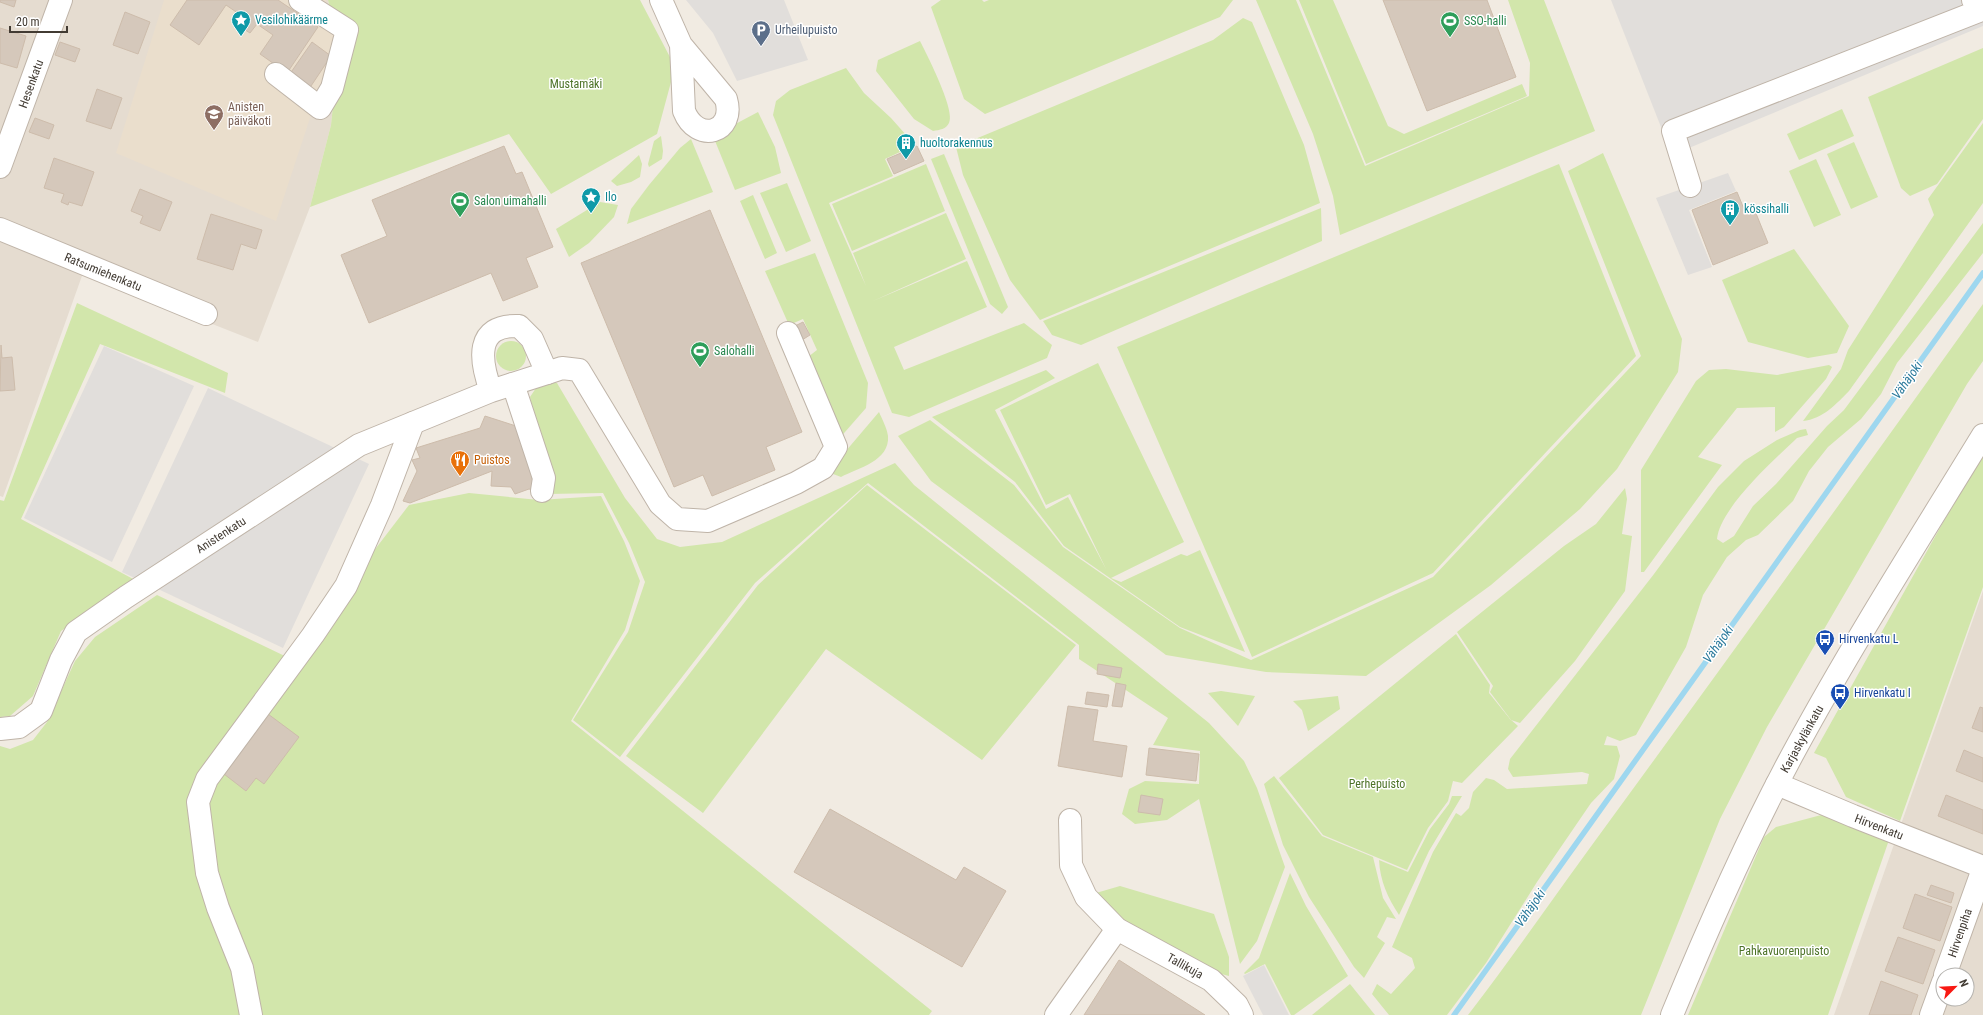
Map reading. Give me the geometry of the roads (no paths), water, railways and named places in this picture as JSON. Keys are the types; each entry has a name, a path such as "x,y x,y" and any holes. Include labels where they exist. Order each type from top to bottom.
{"street":[{"name":"Hesenkatu","path":"0,167 61,0"},
{"path":"276,74 320,108 332,88 347,30 300,0"},
{"path":"661,0 681,46"},
{"path":"1690,186 1673,131 1979,11 1972,0"},
{"name":"Ratsumiehenkatu","path":"0,229 206,314"},
{"path":"491,391 483,370 482,348 491,333 506,326 519,326 532,339 547,373"},
{"name":"Anistenkatu","path":"0,729 19,728 41,711 61,660 76,632 132,593 359,445 491,391 562,368 579,370 660,504 676,519 708,521 796,483 823,468 836,447 788,333"},
{"path":"513,384 544,478 542,491"},
{"path":"252,1015 242,968 218,908 207,872 198,802 207,779 313,635 346,586 382,505 413,423"},
{"name":"Karjaskylänkatu","path":"1672,1015 1700,946 1777,784 1867,624 1983,435"},
{"name":"Hirvenkatu","path":"1777,784 1983,868"},
{"name":"Tallikuja","path":"1070,820 1071,866 1086,897 1117,929 1211,980 1237,1005 1242,1015"},
{"name":"Hirvenpiha","path":"1948,967 1983,868"},
{"path":"1056,1015 1117,929"},
{"path":"1931,1015 1935,1004"}],"waterway":[{"name":"Vähäjoki","path":"1454,1015 1983,273"}],"place":[{"name":"Vesilohikäärme","path":"241,37"},
{"name":"SSO-halli","path":"1450,38"},
{"name":"Urheilupuisto","path":"761,47"},
{"name":"Anisten päiväkoti","path":"214,131"},
{"name":"huoltorakennus","path":"906,160"},
{"name":"Ilo","path":"591,214"},
{"name":"Salon uimahalli","path":"460,218"},
{"name":"kössihalli","path":"1730,226"},
{"name":"Salohalli","path":"700,368"},
{"name":"Puistos","path":"460,477"},
{"name":"Hirvenkatu L","path":"1825,656"},
{"name":"Hirvenkatu I","path":"1840,710"}],"park label":[{"name":"Mustamäki","path":"576,84"},
{"name":"Perhepuisto","path":"1377,784"},
{"name":"Pahkavuorenpuisto","path":"1784,951"}]}
